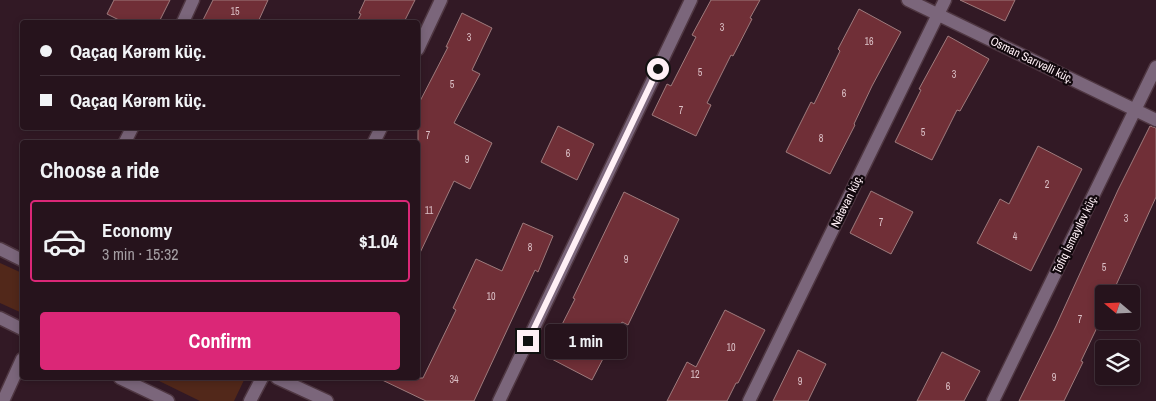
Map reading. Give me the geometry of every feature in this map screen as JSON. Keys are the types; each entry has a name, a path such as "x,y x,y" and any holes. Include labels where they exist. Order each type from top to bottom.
{"street":[{"path":"183,20 193,0"},
{"path":"420,46 441,0"},
{"path":"499,401 691,0"},
{"name":"Osman Sarıvəlli küç.","path":"908,0 1156,120"},
{"name":"Natəvan küç.","path":"749,401 945,0"},
{"name":"Tofiq İsmayılov küç.","path":"993,401 1156,68"},
{"path":"0,249 20,259"},
{"path":"0,318 20,328"},
{"path":"3,401 20,363"},
{"path":"124,380 168,401"},
{"path":"250,401 261,380"},
{"path":"281,380 327,401"}],"shaded area":[{"path":"0,263 20,272 20,312 0,303"},
{"path":"157,380 244,380 234,401 200,401"}],"building":[{"path":"114,0 170,0 160,20 119,20 107,14"},
{"path":"213,0 268,0 259,20 203,20"},
{"path":"365,0 415,0 405,20 358,20 361,14 359,13"},
{"path":"711,0 760,0 733,56 731,55 707,103 711,105 696,136 652,115 667,84 671,86 696,37 692,35"},
{"path":"960,0 1015,0 1005,21"},
{"path":"859,9 901,32 872,86 830,174 786,152 811,102 814,104 840,51 838,49"},
{"path":"462,13 492,28 472,70 480,74 454,123 492,143 470,189 454,181 420,253 420,140 418,140 418,130 420,130 420,101 448,47 446,47"},
{"path":"948,36 989,59 960,111 957,110 932,160 895,142 921,90 919,89"},
{"path":"558,126 594,144 577,180 541,162"},
{"path":"1150,126 1156,128 1156,197 1116,285 1095,285 1096,330 1064,401 1019,401 1056,326 1118,190"},
{"path":"1038,146 1082,169 1031,271 977,243 1000,199 1009,204"},
{"path":"871,191 913,212 891,254 850,233"},
{"path":"624,192 679,219 628,325 622,322 592,380 546,356 575,299 573,298"},
{"path":"523,223 553,236 538,272 535,270 474,401 426,401 382,380 420,380 420,378 423,378 456,310 453,308 476,259 502,271"},
{"path":"725,310 765,330 727,401 667,401 687,362 696,367"},
{"path":"798,350 826,364 808,401 773,401"},
{"path":"942,352 980,371 964,401 917,401"}],"route":[{"path":"528,341 658,69"}]}
